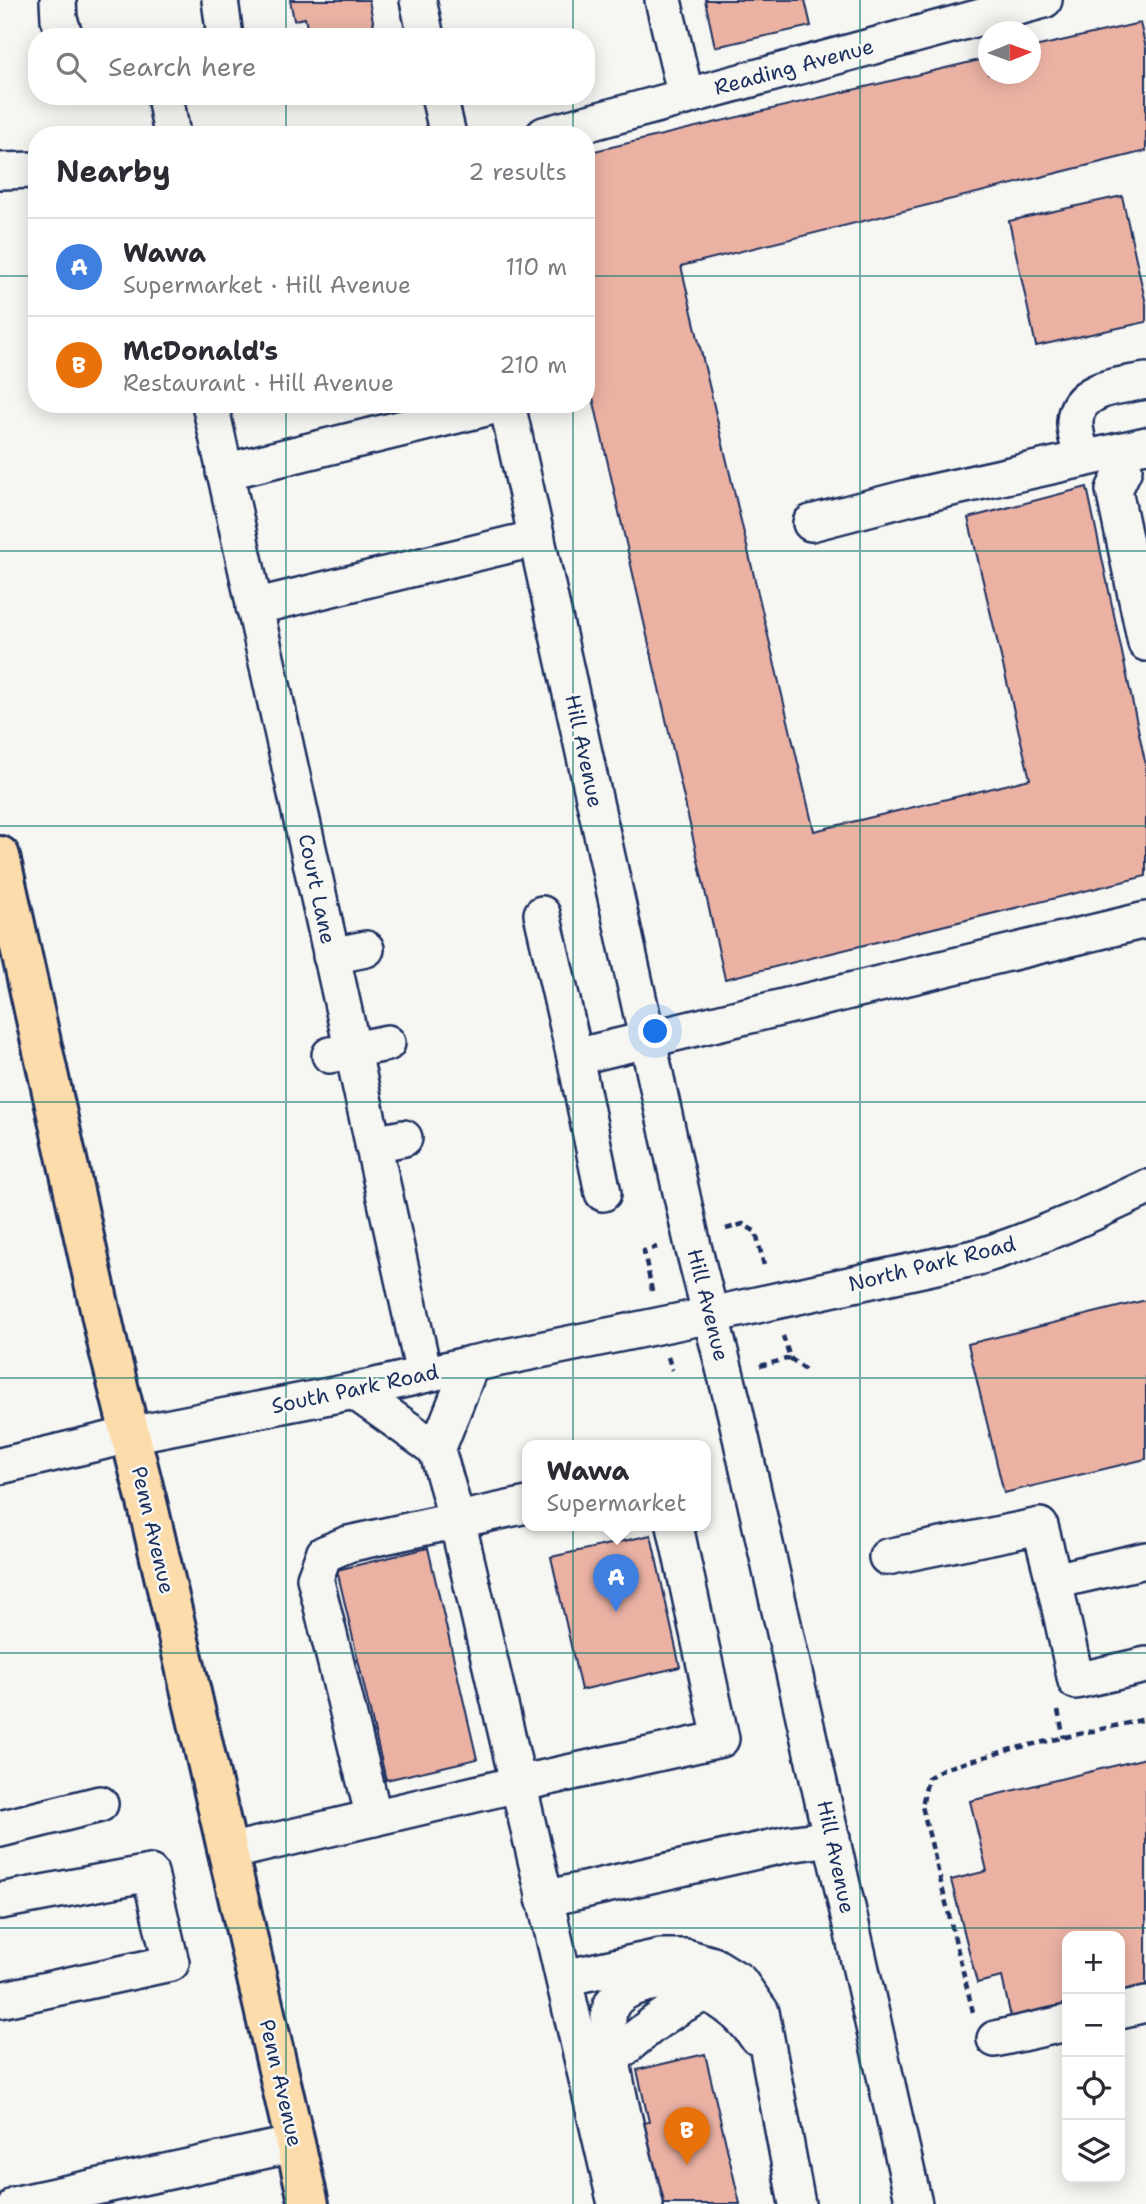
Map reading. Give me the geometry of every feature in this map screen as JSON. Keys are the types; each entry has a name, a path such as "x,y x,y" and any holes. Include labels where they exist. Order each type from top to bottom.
{"main road":[{"name":"Penn Avenue","path":"0,856 109,1350 309,2204"}],"street":[{"path":"58,0 62,28"},
{"path":"220,0 224,28"},
{"path":"418,0 424,28"},
{"path":"663,0 686,97"},
{"name":"Reading Avenue","path":"578,126 1044,0"},
{"path":"167,105 170,126"},
{"path":"441,105 446,126"},
{"path":"0,171 28,170"},
{"path":"1083,459 1074,421 1081,404 1093,393 1146,381"},
{"name":"Court Lane","path":"212,413 331,956 341,1053 375,1140 424,1374"},
{"path":"225,472 468,413"},
{"name":"Hill Avenue","path":"507,413 914,2204"},
{"path":"811,523 911,497 1083,459 1134,462"},
{"path":"1134,462 1114,490 1146,643"},
{"path":"254,607 537,538"},
{"path":"542,914 603,1193"},
{"path":"575,1057 1146,920"},
{"path":"331,956 366,949"},
{"path":"341,1053 387,1043"},
{"name":"North Park Road","path":"711,1315 989,1254 1091,1214 1146,1188"},
{"name":"South Park Road","path":"0,1466 130,1435 354,1391 711,1315"},
{"path":"471,1364 437,1450 457,1520 616,2204"},
{"path":"354,1391 437,1450"},
{"path":"374,1818 315,1578 324,1554 368,1539 522,1505"},
{"path":"887,1557 1040,1526 1076,1681 1146,1665"},
{"path":"228,1852 721,1739 676,1531"},
{"path":"1054,1581 1146,1560"},
{"path":"0,1829 100,1804"},
{"path":"544,1899 788,1844 832,1838"},
{"path":"0,1901 150,1873 170,1964 0,2000"},
{"path":"564,1978 660,1957 686,1957 713,1965 739,1980 761,2012 797,2204"},
{"path":"645,2204 612,2059 608,2021 611,2005 619,1996 652,1981 663,1980 708,1992 747,2022 769,2054"},
{"path":"1125,2009 1146,2004"},
{"path":"995,2039 1062,2024"},
{"path":"17,2204 295,2144"}],"path":[{"path":"790,1358 808,1372"},
{"path":"995,2039 977,2023 971,2007 922,1806 928,1778 943,1769 1012,1749 1146,1720"}],"building":[{"path":"290,0 369,0 374,28 307,28 305,18 294,20"},
{"path":"705,0 805,0 811,26 715,47"},
{"path":"1140,23 1146,48 1146,151 681,266 814,831 1030,779 968,518 1087,487 1146,766 1146,876 725,979 595,407 595,151 978,60 978,84 1041,84 1041,46"},
{"path":"1122,196 1146,304 1146,322 1036,346 1009,221"},
{"path":"1146,1300 1146,1459 1004,1493 968,1344"},
{"path":"651,1535 680,1667 581,1690 551,1557"},
{"path":"428,1548 477,1759 386,1780 337,1570"},
{"path":"1146,1758 1146,1989 1125,1995 1125,1931 1062,1931 1062,2010 1012,2022 1002,1977 977,1983 951,1880 987,1871 970,1801"},
{"path":"705,2054 740,2204 652,2204 633,2125 649,2122 637,2070"}],"place":[{"name":"Wawa","path":"616,1612"},
{"name":"McDonald's","path":"687,2165"}]}
